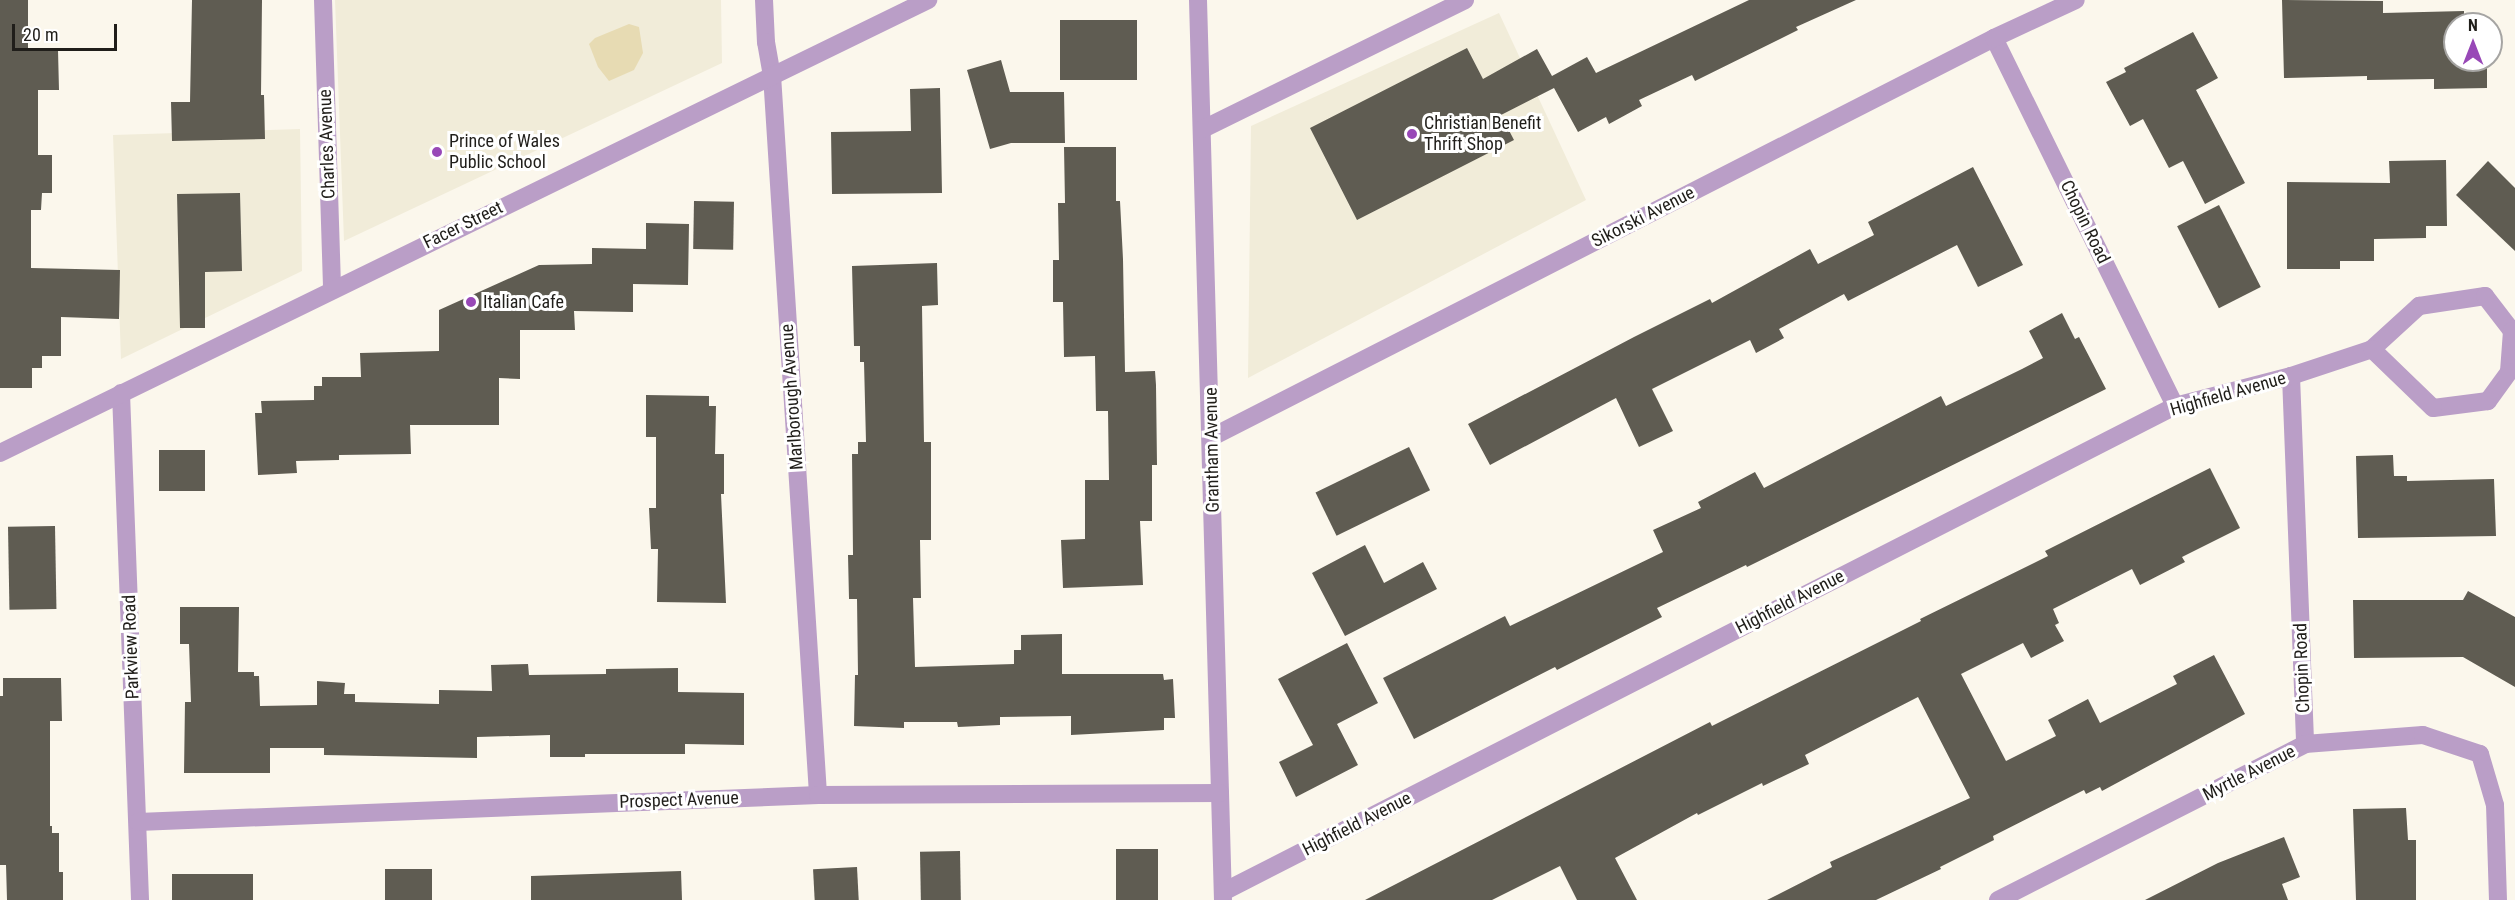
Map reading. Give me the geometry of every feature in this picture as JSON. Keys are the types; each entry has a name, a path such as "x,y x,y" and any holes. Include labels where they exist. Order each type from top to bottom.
{"street":[{"name":"Charles Avenue","path":"323,0 332,288"},
{"name":"Marlborough Avenue","path":"764,0 766,42 772,75 818,795"},
{"name":"Facer Street","path":"0,453 332,288 928,0"},
{"name":"Grantham Avenue","path":"1198,0 1212,437 1223,896"},
{"path":"1203,129 1465,0"},
{"name":"Sikorski Avenue","path":"1212,437 1994,38 2076,0"},
{"name":"Chopin Road","path":"1994,38 2175,406"},
{"name":"Highfield Avenue","path":"1223,896 2175,406 2291,376 2372,349 2419,306 2485,296 2512,331 2509,372 2488,402 2433,408 2372,349"},
{"name":"Chopin Road","path":"2291,376 2305,744"},
{"name":"Parkview Road","path":"121,393 140,900"},
{"name":"Myrtle Avenue","path":"1998,900 2305,744 2423,735 2480,754 2495,805 2498,900"},
{"name":"Prospect Avenue","path":"138,822 818,795 1220,793"}],"shaded area":[{"name":"Prince of Wales Public School","path":"335,0 721,0 722,63 344,241"},
{"path":"1499,13 1586,200 1248,378 1251,126"},
{"path":"629,24 639,27 643,53 634,70 609,81 598,67 589,44 595,38"},
{"path":"300,129 302,271 121,359 113,135"}],"building":[{"path":"0,0 28,0 28,50 58,50 59,90 38,90 38,155 52,155 52,193 42,193 41,210 31,210 31,268 120,270 119,319 61,317 61,356 42,356 42,368 32,368 32,388 0,388"},
{"path":"192,0 262,0 261,95 264,95 265,139 172,141 171,102 190,102"},
{"path":"1749,0 1856,0 1796,27 1798,30 1695,81 1692,75 1639,100 1642,106 1609,124 1606,117 1578,132 1554,88 1501,115 1514,140 1357,220 1310,128 1467,48 1483,79 1537,49 1552,76 1587,57 1596,73"},
{"path":"2282,0 2383,1 2383,13 2464,11 2443,12 2443,72 2487,72 2487,88 2434,89 2434,79 2367,80 2367,76 2284,78"},
{"path":"1060,20 1137,20 1137,80 1060,80"},
{"path":"2193,32 2218,78 2196,90 2245,183 2205,204 2183,161 2169,168 2143,119 2130,126 2106,82 2126,72 2124,68"},
{"path":"1001,60 1010,92 1064,92 1065,143 1011,143 990,149 967,70"},
{"path":"940,88 942,193 832,194 831,132 911,131 910,89"},
{"path":"1064,147 1116,147 1116,201 1120,201 1123,259 1125,372 1155,371 1156,385 1157,465 1152,465 1152,521 1140,521 1143,585 1063,588 1061,540 1085,539 1085,480 1109,480 1108,411 1096,411 1095,356 1064,357 1063,302 1053,302 1053,260 1059,260 1058,203 1065,203"},
{"path":"2446,160 2447,226 2426,226 2426,238 2374,239 2374,261 2340,261 2340,269 2287,269 2287,182 2390,183 2389,161"},
{"path":"2488,161 2515,188 2515,251 2456,195"},
{"path":"1973,167 2023,265 1978,287 1957,245 1848,301 1844,294 1779,329 1784,338 1756,353 1750,340 1652,389 1673,431 1639,447 1616,398 1490,465 1468,424 1710,299 1712,303 1810,249 1818,264 1874,235 1868,222"},
{"path":"240,193 242,271 205,272 205,328 180,328 177,194"},
{"path":"694,201 734,202 733,250 693,249"},
{"path":"2219,205 2261,287 2219,308 2177,226"},
{"path":"646,223 689,224 688,285 633,284 633,312 574,311 575,330 520,330 520,379 499,378 499,425 410,425 411,454 339,455 339,460 296,461 297,473 258,475 255,413 262,413 261,401 314,400 314,386 322,386 322,377 361,377 360,353 439,351 439,310 539,265 592,264 592,248 646,249"},
{"path":"937,263 938,305 922,306 924,442 931,442 931,540 920,540 921,598 913,598 915,667 1014,664 1014,650 1021,650 1021,635 1062,634 1062,674 1163,674 1164,680 1173,679 1175,718 1164,718 1164,730 1071,735 1071,716 1000,717 1000,725 958,727 957,722 904,722 904,728 854,726 855,675 858,675 857,599 849,599 848,555 853,555 852,454 858,454 858,442 866,442 864,362 860,362 860,346 854,346 852,266"},
{"path":"2062,313 2075,339 2079,337 2106,389 1747,567 1746,565 1657,608 1662,617 1557,670 1555,667 1414,739 1383,678 1505,616 1510,626 1663,552 1653,530 1701,508 1698,502 1755,472 1764,488 1941,396 1946,406 2043,358 2029,331"},
{"path":"646,395 709,396 709,406 716,406 715,454 724,454 724,494 721,494 726,603 657,602 658,549 651,549 649,508 656,508 656,437 646,437"},
{"path":"1409,447 1430,490 1337,536 1316,493"},
{"path":"159,450 205,450 205,491 159,491"},
{"path":"2393,455 2394,476 2407,476 2407,481 2494,479 2496,536 2358,538 2356,456"},
{"path":"2210,468 2240,528 2182,557 2185,562 2140,585 2132,569 2053,609 2059,623 2055,625 2064,641 2031,658 2023,643 1961,674 2006,761 2056,736 2048,720 2088,699 2100,723 2177,684 2173,676 2214,655 2245,714 2102,791 2100,787 2086,794 2084,790 1993,836 1994,840 1940,867 1941,869 1876,900 1767,900 1832,867 1830,862 1970,798 1918,697 1805,755 1809,764 1763,786 1762,783 1698,815 1697,813 1615,858 1637,900 1577,900 1560,866 1492,900 1365,900 1710,722 1712,726 1921,621 1920,619 2048,556 2045,551"},
{"path":"55,526 56,609 9,610 8,527"},
{"path":"1365,545 1384,583 1423,562 1437,589 1345,636 1312,573"},
{"path":"2468,591 2515,617 2515,687 2463,657 2354,658 2353,600 2463,600"},
{"path":"180,607 239,607 238,672 254,672 254,676 259,676 260,706 317,705 317,681 345,683 344,694 355,694 355,702 439,704 439,690 492,691 491,665 528,664 529,675 606,674 606,669 678,668 678,692 744,693 744,745 685,744 685,754 585,754 585,757 550,757 550,735 477,737 477,758 324,755 324,748 270,748 270,773 184,773 185,702 191,702 189,644 180,644"},
{"path":"1347,643 1378,703 1337,724 1358,765 1296,797 1279,762 1313,745 1278,679"},
{"path":"3,678 61,678 62,721 50,721 50,826 52,826 52,833 59,833 59,872 63,872 63,900 7,900 6,865 0,865 0,696 3,696"},
{"path":"2406,808 2408,840 2416,840 2416,900 2356,900 2353,809"},
{"path":"2284,837 2300,877 2282,884 2288,900 2145,900 2218,863"},
{"path":"1116,849 1158,849 1158,900 1116,900"},
{"path":"960,851 961,900 921,900 920,852"},
{"path":"857,867 859,900 815,900 813,869"},
{"path":"385,869 432,869 432,900 385,900"},
{"path":"681,871 682,900 531,900 531,876"},
{"path":"172,874 253,874 253,900 172,900"}],"place":[{"name":"Christian Benefit Thrift Shop","path":"1412,134"},
{"name":"Prince of Wales Public School","path":"437,152"},
{"name":"Italian Cafe","path":"471,302"}]}
